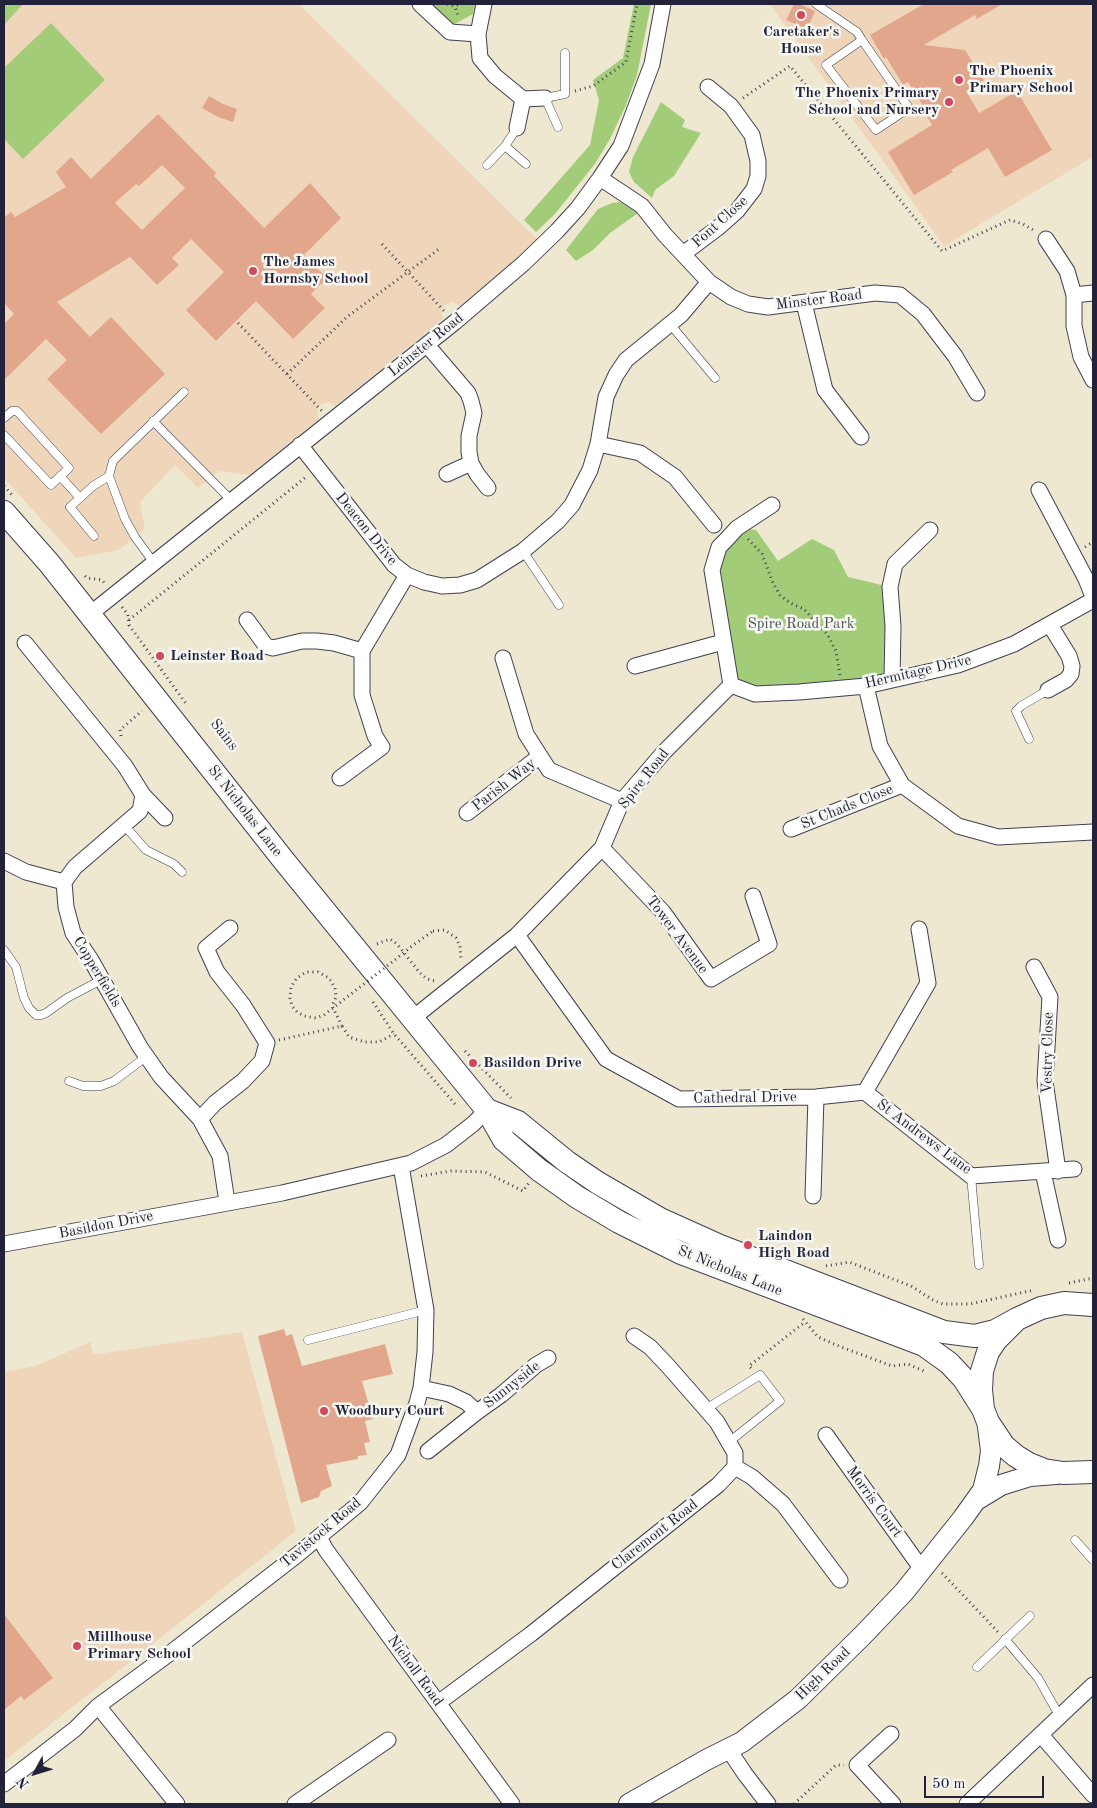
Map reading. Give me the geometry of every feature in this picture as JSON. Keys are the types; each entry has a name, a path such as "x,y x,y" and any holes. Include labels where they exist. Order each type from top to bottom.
{"main road":[{"name":"St Nicholas Lane","path":"10,506 47,560 285,862 414,1018 487,1110 504,1140 577,1197 619,1222 682,1253 924,1345 949,1363 964,1379 995,1435 1016,1456 1044,1470 1063,1474 1093,1472"},
{"name":"St Nicholas Lane","path":"487,1110 518,1122 567,1162 598,1184 660,1219 720,1246 944,1332 976,1336 995,1331 1066,1294 1093,1305"},
{"path":"985,1414 981,1390 982,1371 988,1352 996,1340 1018,1319"}],"street":[{"path":"420,4 450,32 478,34"},
{"path":"484,4 478,34 480,58 495,76 523,100 545,98"},
{"name":"Leinster Road","path":"90,614 455,322 524,263 578,208 621,146 652,64 663,4"},
{"name":"Font Close","path":"683,254 737,211 754,189 758,176 758,161 752,135 731,106 708,87"},
{"path":"517,128 523,100"},
{"name":"Minster Road","path":"600,178 642,206 709,282 732,297 748,304 768,307 875,293 900,295 922,314 955,356 977,393"},
{"path":"1046,238 1067,271 1074,295 1074,326 1081,357 1093,380"},
{"name":"Deacon Drive","path":"300,445 382,551 394,565 407,575 424,582 442,586 460,585 477,580 523,551 558,521 572,505 590,470 598,444 606,397 616,375 626,360 681,315 709,282"},
{"path":"1074,295 1093,293"},
{"path":"804,303 825,390 861,437"},
{"path":"427,345 468,393 474,413 469,436 471,463 488,488"},
{"path":"598,444 640,453 668,472 675,477 714,525"},
{"path":"447,474 471,463"},
{"name":"Hermitage Drive","path":"731,685 755,694 866,686 958,666 1014,644 1093,599 1086,578 1038,490"},
{"path":"731,685 712,570 719,547 736,530 772,505"},
{"path":"892,680 893,626 890,587 895,564 930,530"},
{"path":"340,778 382,747 375,736 362,695 362,651 407,575"},
{"path":"247,620 266,646 273,648 302,641 317,641 362,651"},
{"path":"1048,690 1066,680 1071,674 1072,666 1069,656 1050,624"},
{"path":"26,642 125,766 143,795 165,818"},
{"path":"635,666 724,642"},
{"name":"Parish Way","path":"503,658 526,734 549,770 622,802"},
{"name":"Spire Road","path":"414,1018 517,935 602,848 622,802 664,752 731,685"},
{"path":"866,686 880,746 902,784 958,826 998,837 1093,832"},
{"name":"Parish Way","path":"467,813 540,756"},
{"name":"St Chads Close","path":"791,829 902,784"},
{"path":"4,861 26,872 64,882 75,868 140,811 143,795"},
{"name":"Tower Avenue","path":"602,848 663,912 711,979 769,944 753,896"},
{"name":"Copperfields","path":"64,882 66,907 73,933 103,979 146,1056 161,1077 200,1119 220,1156 227,1202"},
{"path":"200,1119 215,1103 243,1081 262,1061 266,1043 243,1005 217,972 206,948 230,928"},
{"path":"866,1092 928,983 919,929"},
{"name":"Cathedral Drive","path":"517,935 606,1059 679,1100 816,1097 866,1092"},
{"name":"Vestry Close","path":"1034,967 1050,997 1045,1081 1050,1171 1058,1240"},
{"name":"St Andrews Lane","path":"866,1092 971,1176 1074,1169"},
{"path":"813,1196 816,1097"},
{"name":"Basildon Drive","path":"4,1244 227,1202 402,1173 411,1163 446,1145 473,1124 487,1110"},
{"name":"Tavistock Road","path":"4,1784 75,1728 98,1706 173,1651 360,1503 398,1455 418,1403 421,1388 425,1352 426,1310 402,1173"},
{"path":"1066,1294 1093,1295"},
{"path":"634,1336 662,1360 717,1422 735,1453 735,1467 752,1477 783,1504 840,1580"},
{"name":"Sunnyside","path":"428,1451 501,1395 536,1365 548,1358"},
{"name":"Sunnyside","path":"421,1388 449,1394 466,1402 477,1412"},
{"name":"High Road","path":"629,1804 742,1742 798,1699 863,1635 927,1564 978,1499 985,1485 990,1466 991,1451 985,1414"},
{"name":"Morris Court","path":"826,1435 916,1561 927,1564"},
{"name":"Claremont Road","path":"438,1702 532,1634 718,1485 735,1467"},
{"name":"High Road","path":"978,1499 1001,1485 1015,1480 1045,1474 1063,1474"},
{"name":"Nicholl Road","path":"319,1537 326,1550 512,1804"},
{"path":"967,1804 1042,1736 1093,1685"},
{"path":"98,1706 177,1804"},
{"path":"891,1734 858,1765 893,1804"},
{"path":"1042,1736 1093,1795"},
{"path":"294,1804 388,1740"},
{"path":"729,1750 768,1804"}],"lane":[{"path":"816,4 857,32 909,108 876,130 826,65 862,40"},
{"path":"558,127 545,98 565,94 565,53"},
{"path":"487,165 505,146 517,128"},
{"path":"505,146 526,164"},
{"path":"670,324 715,378"},
{"path":"154,563 135,538 109,476 113,461 184,392"},
{"path":"4,418 12,411 17,411 69,468 51,485 4,434"},
{"path":"153,421 231,500"},
{"path":"60,476 80,498"},
{"path":"94,536 70,508 93,486 109,476"},
{"path":"523,551 559,605"},
{"path":"1029,739 1016,711 1048,690"},
{"path":"124,826 146,850 174,864 182,872"},
{"path":"4,950 16,967 24,998 29,1008 36,1015 46,1013 67,998 103,979"},
{"path":"69,1081 83,1086 101,1086 114,1081 146,1056"},
{"path":"971,1176 980,1264"},
{"path":"308,1340 426,1310"},
{"path":"706,1409 760,1375 780,1402 728,1442"},
{"path":"1075,1540 1093,1560"},
{"path":"977,1667 1030,1616"},
{"path":"1005,1639 1038,1678 1060,1717"}],"path":[{"path":"447,4 455,6 460,4"},
{"path":"565,94 593,86 626,62 636,4"},
{"path":"731,106 790,66 942,251 1010,220 1024,224 1046,238"},
{"path":"382,244 455,322"},
{"path":"287,374 347,317 439,250"},
{"path":"238,323 331,420"},
{"path":"129,620 309,475"},
{"path":"4,486 10,506"},
{"path":"736,530 750,540 762,554 780,596 804,609 827,634 836,651 842,688"},
{"name":"Sains","path":"81,572 87,578 102,580 128,615 129,625 192,711"},
{"path":"125,766 120,730 143,710"},
{"path":"394,1034 379,1042 365,1042 349,1037 342,1026 336,1012 332,1006 336,997 335,988 329,978 318,972 306,972 297,978 290,987 292,1006 297,1012 304,1016 316,1018 324,1015 331,1010 338,1004 389,965 412,946 433,931 446,930 456,938 462,952 460,963"},
{"path":"372,937 382,950"},
{"path":"377,944 390,939 397,944 427,979 438,982"},
{"path":"388,957 394,964"},
{"path":"266,1043 342,1026"},
{"path":"463,1048 514,1100"},
{"path":"402,1173 485,1172 523,1191 530,1182"},
{"path":"522,1176 537,1187"},
{"path":"824,1266 849,1262 911,1286 933,1300 944,1304 970,1304 1042,1288"},
{"path":"1066,1294 1093,1278"},
{"path":"801,1317 818,1337 892,1366 908,1364 932,1374"},
{"path":"757,1376 749,1366 805,1322"},
{"path":"927,1564 1005,1639"},
{"path":"794,1804 836,1766 858,1765"}],"shaded area":[{"name":"The James Hornsby School","path":"4,4 299,4 538,240 460,306 453,302 444,305 441,313 443,319 335,406 329,402 321,404 317,410 319,419 249,475 219,471 198,488 175,465 140,502 145,529 119,550 76,558 4,478"},
{"name":"The Phoenix Primary School","path":"770,4 1093,4 1093,157 944,246"},
{"name":"Millhouse Primary School","path":"242,1332 296,1531 4,1761 4,1372 36,1366 90,1342 93,1355"}],"green space":[{"path":"4,4 23,4 4,25"},
{"path":"432,4 475,4 473,14 453,25"},
{"path":"634,4 651,4 637,75 626,105 610,139 594,165 555,214 536,232 524,220 590,145 599,100 593,80 623,58"},
{"path":"51,23 105,80 23,159 4,139 4,68"},
{"path":"661,102 685,120 682,127 701,133 674,176 655,190 652,198 634,182 629,172 633,157"},
{"path":"620,202 638,213 610,233 593,250 576,261 566,250 598,209"},
{"name":"Spire Road Park","path":"748,529 756,530 778,561 812,539 834,550 848,577 890,587 892,680 755,694 731,685 712,570 719,547"}],"building":[{"name":"Caretaker's House","path":"794,4 799,4 815,11 807,29 786,20"},
{"name":"The Phoenix Primary School and Nursery","path":"924,4 1002,4 977,19 975,15 924,45 965,50 984,80 966,91 979,113 1017,91 1052,150 1005,177 988,148 914,195 888,152 932,125 920,105 922,104 908,82 903,85 886,57 884,59 870,35"},
{"path":"209,96 237,109 233,122 218,117 202,108"},
{"name":"The James Hornsby School","path":"158,114 216,173 214,176 264,228 310,183 341,218 304,255 327,278 311,294 325,308 293,339 256,301 216,341 186,310 224,272 191,239 172,258 179,265 157,285 130,257 57,302 90,337 111,317 165,374 101,434 47,379 67,360 46,339 4,380 4,324 14,314 4,303 4,218 11,212 15,217 66,187 56,172 71,157 91,179","holes":["162,165 185,188 142,230 115,203 136,184 139,186"]},
{"name":"Woodbury Court","path":"284,1329 286,1336 292,1334 302,1366 385,1344 393,1374 362,1381 373,1419 365,1421 370,1442 364,1443 367,1455 358,1456 358,1459 326,1465 332,1486 321,1491 319,1497 301,1503 258,1336"},
{"path":"4,1614 53,1678 24,1700 21,1696 4,1710"}],"place":[{"name":"Caretaker's House","path":"801,15"},
{"name":"The Phoenix Primary School","path":"959,80"},
{"name":"The Phoenix Primary School and Nursery","path":"949,102"},
{"name":"The James Hornsby School","path":"253,271"},
{"name":"Leinster Road","path":"160,656"},
{"name":"Basildon Drive","path":"473,1063"},
{"name":"Laindon High Road","path":"748,1245"},
{"name":"Woodbury Court","path":"324,1411"},
{"name":"Millhouse Primary School","path":"77,1646"}]}
